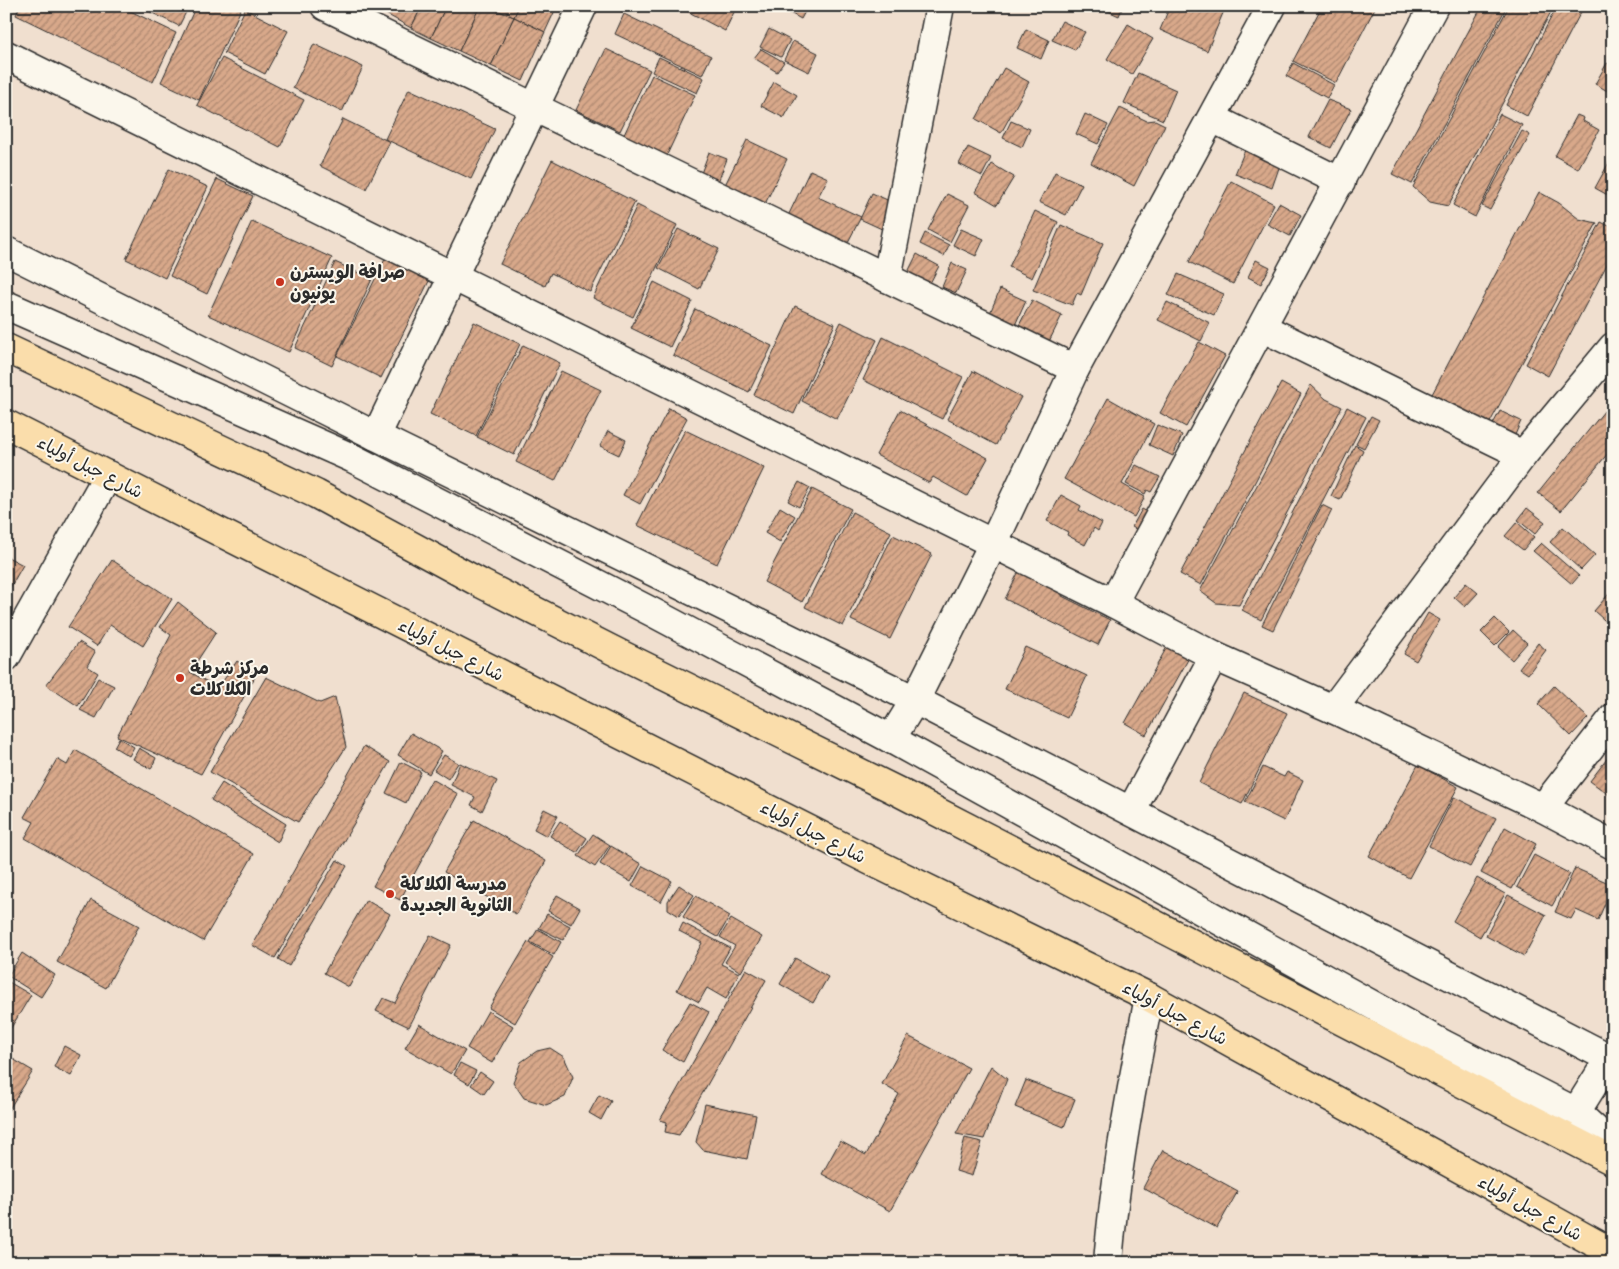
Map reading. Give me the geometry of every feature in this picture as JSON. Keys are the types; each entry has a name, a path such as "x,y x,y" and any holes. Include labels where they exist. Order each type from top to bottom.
{"main road":[{"path":"6,348 316,494 482,584 897,791 1613,1161"},
{"name":"شارع جبل أولياء","path":"6,424 869,860 1149,997 1603,1255"}],"street":[{"path":"325,6 1075,369"},
{"path":"376,436 583,6"},
{"path":"887,278 940,6"},
{"path":"891,739 916,700 993,544 1075,369 1272,6"},
{"path":"1113,603 1434,6"},
{"path":"6,55 1113,603 1214,656 1333,709 1544,808 1613,845"},
{"path":"1212,118 1341,182"},
{"path":"6,251 376,436 916,700 1612,1057 1576,1112"},
{"path":"6,305 352,458 652,612 891,739 1435,1039 1576,1112 1613,1146"},
{"path":"1262,328 1523,455"},
{"path":"1333,709 1523,455 1613,347"},
{"path":"6,657 108,476"},
{"path":"1131,811 1214,656"},
{"path":"1544,808 1613,718"},
{"path":"1108,1263 1111,1219 1119,1160 1149,997"}],"building":[{"path":"6,6 13,6 9,14 6,13"},
{"path":"20,6 120,6 176,33 153,82 16,15"},
{"path":"138,6 189,6 179,26"},
{"path":"196,6 235,6 241,9 199,100 161,82"},
{"path":"372,6 422,6 411,28"},
{"path":"422,6 446,6 431,38 411,28"},
{"path":"446,6 480,6 459,51 431,38"},
{"path":"480,6 487,6 514,17 491,66 459,51"},
{"path":"487,6 519,6 514,17"},
{"path":"519,6 557,6 545,32 514,17"},
{"path":"682,6 727,6 735,10 725,31 681,8"},
{"path":"777,6 808,6 801,19"},
{"path":"1097,6 1123,6 1119,16"},
{"path":"1170,6 1226,6 1207,51 1160,30"},
{"path":"1322,6 1376,6 1336,83 1293,61"},
{"path":"1482,6 1507,6 1412,184 1392,174"},
{"path":"1509,6 1554,6 1448,206 1430,202 1413,187"},
{"path":"1557,6 1584,6 1527,116 1506,105"},
{"path":"245,9 288,31 265,74 224,53"},
{"path":"624,14 711,56 702,75 615,34"},
{"path":"514,17 545,32 523,81 491,66"},
{"path":"1062,21 1085,32 1075,50 1052,40"},
{"path":"1128,24 1153,39 1132,74 1107,59"},
{"path":"769,29 790,40 781,57 760,47"},
{"path":"1026,29 1049,40 1041,59 1017,48"},
{"path":"793,41 818,53 809,72 784,60"},
{"path":"314,44 363,67 342,112 293,88"},
{"path":"606,49 650,70 620,131 576,110"},
{"path":"761,49 784,62 777,72 754,58"},
{"path":"659,57 704,78 697,93 652,72"},
{"path":"222,58 304,100 280,147 197,105"},
{"path":"1293,63 1334,85 1327,98 1286,76"},
{"path":"1607,63 1613,66 1613,94 1595,84"},
{"path":"1004,68 1029,82 1001,133 976,119"},
{"path":"1138,73 1176,90 1163,120 1124,103"},
{"path":"652,75 695,95 665,159 622,139"},
{"path":"774,82 797,95 784,118 761,106"},
{"path":"409,89 495,129 471,179 385,139"},
{"path":"1328,100 1351,109 1331,148 1309,137"},
{"path":"1120,108 1147,121 1155,120 1165,125 1134,186 1091,163"},
{"path":"1085,114 1108,125 1098,144 1076,134"},
{"path":"1500,114 1522,125 1475,217 1453,205"},
{"path":"1577,115 1584,118 1583,121 1599,130 1578,169 1555,156"},
{"path":"343,119 390,142 366,189 320,166"},
{"path":"1011,121 1030,129 1022,147 1003,138"},
{"path":"1522,131 1530,135 1490,210 1482,206"},
{"path":"747,140 787,159 763,208 723,189"},
{"path":"968,147 991,158 982,176 959,164"},
{"path":"1245,150 1280,165 1272,188 1235,174"},
{"path":"709,152 727,159 718,182 700,176"},
{"path":"1613,155 1613,198 1595,188"},
{"path":"552,160 635,202 590,292 551,273 545,286 500,264"},
{"path":"992,164 1014,177 997,205 975,192"},
{"path":"169,169 208,187 165,278 126,259"},
{"path":"810,170 828,178 818,197 861,217 847,244 788,216"},
{"path":"1055,172 1082,184 1066,215 1039,202"},
{"path":"217,179 253,196 207,294 170,276"},
{"path":"1231,181 1274,204 1233,284 1189,262"},
{"path":"1539,192 1559,203 1579,219 1597,223 1487,428 1430,398"},
{"path":"872,193 896,204 884,230 860,219"},
{"path":"947,194 969,205 950,242 928,230"},
{"path":"1279,203 1301,215 1290,236 1267,224"},
{"path":"637,205 677,225 633,317 593,298"},
{"path":"1035,211 1058,222 1032,278 1009,267"},
{"path":"252,221 332,258 289,352 208,315"},
{"path":"1601,222 1613,228 1613,253 1548,376 1526,364"},
{"path":"1061,225 1103,243 1081,295 1077,293 1072,305 1033,290"},
{"path":"678,229 719,249 699,289 658,268"},
{"path":"961,229 984,239 976,256 953,245"},
{"path":"925,233 949,245 944,256 920,244"},
{"path":"388,253 432,275 381,378 337,356"},
{"path":"917,254 939,266 928,287 906,276"},
{"path":"1256,260 1270,267 1261,284 1248,277"},
{"path":"335,262 372,279 332,366 295,348"},
{"path":"952,263 967,270 956,293 942,287"},
{"path":"1178,274 1224,294 1214,315 1168,295"},
{"path":"654,282 692,301 670,347 631,328"},
{"path":"1000,289 1026,301 1015,325 990,313"},
{"path":"1032,300 1062,315 1040,360 1009,345"},
{"path":"1167,302 1210,323 1201,341 1158,320"},
{"path":"795,306 835,324 794,414 754,395"},
{"path":"695,309 772,346 749,392 673,355"},
{"path":"474,322 520,344 476,436 430,414"},
{"path":"841,322 877,340 837,419 802,401"},
{"path":"883,337 963,377 942,419 863,380"},
{"path":"1199,342 1225,356 1186,427 1160,413"},
{"path":"523,345 560,363 514,455 477,437"},
{"path":"561,371 601,390 555,481 516,462"},
{"path":"973,371 1021,397 996,445 947,419"},
{"path":"1281,383 1301,394 1201,585 1180,574"},
{"path":"1311,385 1326,399 1342,407 1239,605 1216,603 1200,591"},
{"path":"1108,398 1154,424 1122,484 1145,497 1134,517 1064,479"},
{"path":"1609,405 1613,408 1613,447 1561,511 1538,493"},
{"path":"1347,407 1366,417 1261,620 1242,610"},
{"path":"669,408 687,418 640,504 623,495"},
{"path":"900,410 988,458 967,496 933,477 929,483 876,455"},
{"path":"1500,411 1521,421 1515,435 1493,424"},
{"path":"1371,416 1379,420 1364,448 1356,444"},
{"path":"1157,425 1182,435 1173,456 1149,445"},
{"path":"685,430 764,468 717,564 637,525"},
{"path":"608,431 626,440 619,455 600,446"},
{"path":"1355,445 1363,450 1340,500 1331,496"},
{"path":"1136,465 1160,477 1151,492 1147,490 1145,494 1126,484"},
{"path":"799,482 810,488 799,507 788,501"},
{"path":"812,489 851,509 802,602 764,582"},
{"path":"1061,495 1081,506 1079,510 1102,523 1098,531 1094,528 1085,545 1067,535 1068,532 1047,521"},
{"path":"1322,505 1332,510 1273,630 1262,625"},
{"path":"780,507 795,516 780,542 765,533"},
{"path":"1527,508 1545,522 1535,534 1518,520"},
{"path":"1142,509 1151,514 1141,532 1132,527"},
{"path":"852,512 891,532 843,626 805,607"},
{"path":"1517,522 1534,537 1523,550 1505,536"},
{"path":"1563,527 1595,555 1581,570 1550,542"},
{"path":"893,535 932,554 890,639 851,620"},
{"path":"1541,543 1579,576 1572,584 1533,551"},
{"path":"6,556 23,565 6,595"},
{"path":"112,560 172,599 143,646 110,625 97,646 68,627"},
{"path":"1020,569 1064,591 1062,596 1110,620 1098,645 1005,599"},
{"path":"1466,583 1478,593 1465,607 1454,597"},
{"path":"1613,589 1613,628 1594,611"},
{"path":"178,602 216,632 190,672 218,688 237,661 256,675 201,774 117,736 171,635 160,627"},
{"path":"1428,613 1440,620 1416,661 1404,654"},
{"path":"1495,618 1509,632 1495,646 1481,632"},
{"path":"1513,630 1527,643 1512,660 1498,647"},
{"path":"79,642 95,652 87,666 98,673 78,706 46,685"},
{"path":"1538,643 1546,650 1528,674 1519,668"},
{"path":"1168,645 1190,656 1146,735 1125,723"},
{"path":"1025,647 1087,676 1067,718 1005,689"},
{"path":"266,677 320,703 335,697 346,747 298,822 210,772"},
{"path":"98,678 114,686 96,718 80,710"},
{"path":"1554,686 1588,718 1571,736 1538,704"},
{"path":"1244,693 1287,713 1242,804 1199,783"},
{"path":"411,733 442,751 429,774 398,755"},
{"path":"119,738 134,747 129,756 114,747"},
{"path":"364,746 390,762 275,958 252,945"},
{"path":"139,748 156,758 151,769 133,759"},
{"path":"75,750 254,854 203,941 25,838 34,822 24,817 57,759 67,765"},
{"path":"1613,751 1613,798 1590,781"},
{"path":"444,755 458,763 448,779 434,770"},
{"path":"401,762 421,772 406,803 386,793"},
{"path":"460,763 497,781 482,811 471,805 475,797 451,785"},
{"path":"1418,765 1458,787 1409,878 1369,856"},
{"path":"1263,767 1284,777 1287,772 1303,780 1284,821 1245,802"},
{"path":"432,779 458,794 400,900 373,886"},
{"path":"222,783 286,824 278,842 211,800"},
{"path":"1454,797 1496,818 1470,867 1429,846"},
{"path":"544,809 558,816 547,836 534,829"},
{"path":"474,820 546,861 516,914 444,872"},
{"path":"560,821 587,838 577,853 550,836"},
{"path":"1505,827 1536,844 1512,889 1481,873"},
{"path":"593,834 610,845 595,867 578,856"},
{"path":"611,846 641,864 631,882 600,864"},
{"path":"1534,855 1570,874 1552,906 1517,887"},
{"path":"337,860 347,866 289,966 278,959"},
{"path":"643,866 672,881 661,902 632,886"},
{"path":"1575,868 1613,885 1598,920 1576,910 1571,919 1555,912"},
{"path":"1477,878 1505,894 1480,937 1453,921"},
{"path":"679,885 694,895 679,916 668,909 668,901"},
{"path":"557,895 580,908 571,924 548,911"},
{"path":"1508,895 1546,915 1524,956 1486,936"},
{"path":"696,896 730,916 718,937 683,917"},
{"path":"91,900 139,926 106,988 57,962"},
{"path":"366,900 390,914 349,987 324,973"},
{"path":"547,914 570,926 563,940 539,928"},
{"path":"731,919 762,937 741,972 725,962 735,946 720,937"},
{"path":"683,923 730,948 721,964 739,973 726,999 707,988 699,1002 677,990 702,943 679,931"},
{"path":"538,929 561,942 554,955 530,942"},
{"path":"430,935 451,945 409,1027 376,1011 383,998 395,1003"},
{"path":"528,942 553,957 515,1023 489,1008"},
{"path":"22,953 55,975 41,997 8,976"},
{"path":"795,958 828,977 813,1003 780,984"},
{"path":"746,969 766,980 679,1135 665,1132 667,1122 660,1120"},
{"path":"6,982 31,995 6,1036"},
{"path":"690,1002 709,1012 683,1062 662,1050"},
{"path":"488,1011 513,1026 492,1063 467,1048"},
{"path":"419,1024 465,1051 451,1074 405,1048"},
{"path":"908,1036 969,1068 890,1211 822,1174 840,1141 866,1155 899,1094 882,1084"},
{"path":"64,1046 81,1055 71,1076 54,1067"},
{"path":"550,1048 564,1057 573,1077 565,1097 546,1105 524,1098 513,1082 521,1062 537,1051"},
{"path":"6,1055 33,1071 6,1114"},
{"path":"460,1063 476,1071 469,1084 454,1075"},
{"path":"991,1066 1007,1079 984,1139 956,1134"},
{"path":"480,1072 493,1081 484,1094 471,1085"},
{"path":"1026,1080 1075,1099 1064,1127 1015,1107"},
{"path":"599,1095 611,1101 601,1120 589,1113"},
{"path":"705,1104 756,1115 747,1159 703,1150 696,1142"},
{"path":"965,1138 982,1142 972,1176 956,1171"},
{"path":"1163,1150 1238,1191 1217,1228 1143,1188"}],"place":[{"name":"صرافة الويسترن يونيون","path":"280,282"},
{"name":"مركز شرطة الكلاكلات","path":"180,678"},
{"name":"مدرسة الكلاكلة الثانوية الجديدة","path":"390,894"}]}
